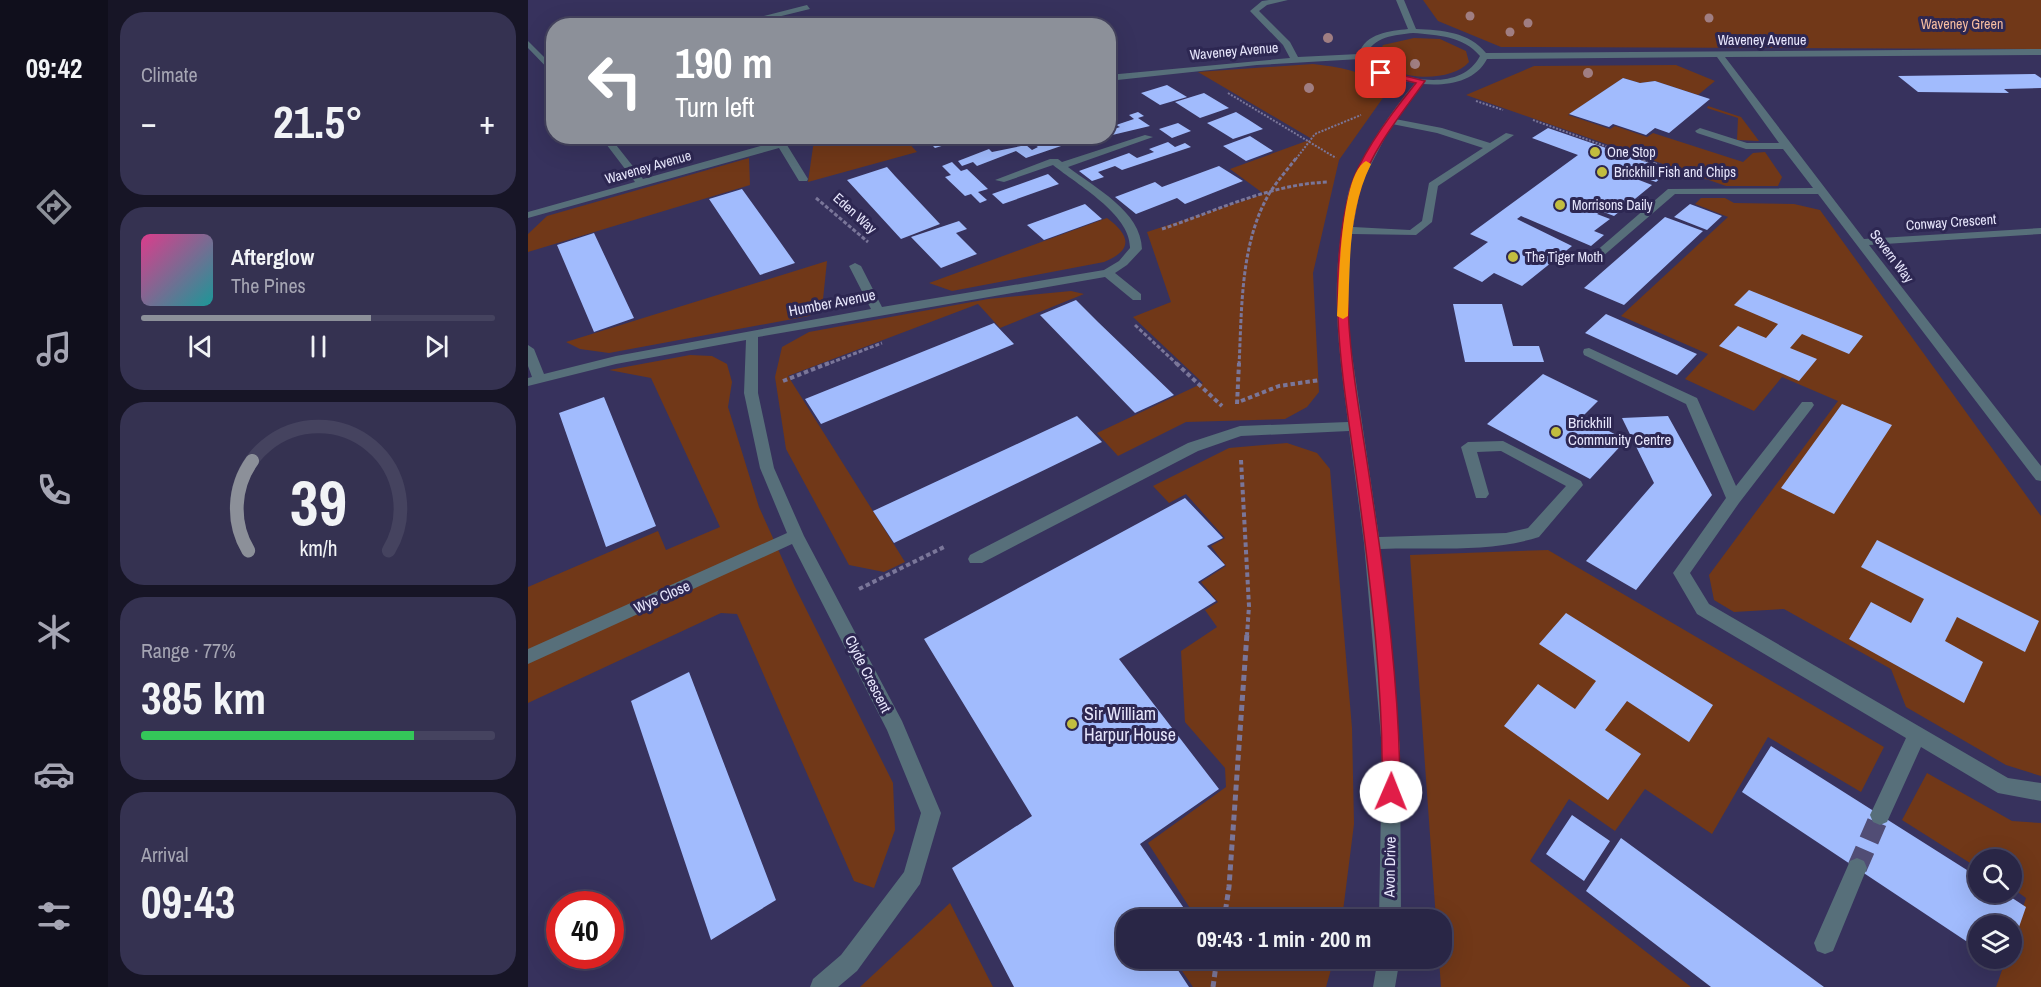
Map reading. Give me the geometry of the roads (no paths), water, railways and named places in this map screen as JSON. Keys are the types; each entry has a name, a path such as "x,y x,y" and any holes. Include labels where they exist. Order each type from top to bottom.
{"street":[{"path":"1284,0 1265,3 1254,11 1287,44 1295,60"},
{"path":"1401,0 1413,31"},
{"path":"761,18 807,7"},
{"path":"1413,31 1460,38 1479,48 1484,56 1482,65 1474,72 1460,78 1421,81 1381,73 1368,65 1362,56 1363,49 1381,36 1413,31"},
{"path":"530,47 546,63"},
{"name":"Waveney Avenue","path":"1484,56 2041,52"},
{"name":"Severn Way","path":"1719,54 1786,146 1863,242 2041,476"},
{"name":"Waveney Avenue","path":"1116,77 1188,69 1362,56"},
{"name":"Avon Drive","path":"1389,909 1391,749 1372,543 1342,328 1347,230 1356,184 1389,122 1421,81"},
{"path":"1389,122 1439,129 1491,147"},
{"path":"1700,130 1746,146 1786,146"},
{"path":"1347,230 1412,233 1427,222 1433,185 1509,135"},
{"path":"1061,166 1148,137"},
{"path":"610,144 640,182"},
{"name":"Waveney Avenue","path":"528,215 777,144"},
{"path":"782,144 803,179"},
{"path":"1000,180 1054,161 1126,218 1136,237 1136,249 1123,263 1107,273 1137,297"},
{"path":"1591,261 1672,191 1823,191"},
{"name":"Conway Crescent","path":"1863,242 2041,231"},
{"path":"855,266 878,311"},
{"name":"Humber Avenue","path":"533,380 616,360 878,311 1107,273"},
{"name":"Clyde Crescent","path":"752,336 753,404 768,468 796,536 895,727 931,813 913,878 849,963 821,987"},
{"path":"528,349 533,380"},
{"path":"1589,352 1692,401 1734,499"},
{"path":"1807,405 1734,499 1681,573 1703,609 2005,787 2041,792"},
{"path":"976,559 1193,447 1240,431 1355,426"},
{"path":"1372,543 1506,539 1533,532 1576,485 1503,446 1468,447 1481,495"},
{"name":"Wye Close","path":"528,657 796,536"},
{"path":"1880,815 1917,735"},
{"path":"1825,943 1857,868"},
{"path":"1384,987 1387,969"}],"tunnel":[{"path":"1857,868 1880,815"}],"place":[{"name":"One Stop","path":"1595,152"},
{"name":"Brickhill Fish and Chips","path":"1602,172"},
{"name":"Morrisons Daily","path":"1560,205"},
{"name":"The Tiger Moth","path":"1513,257"},
{"name":"Brickhill Community Centre","path":"1556,432"},
{"name":"Sir William Harpur House","path":"1072,724"}],"park label":[{"name":"Waveney Green","path":"1962,24"}]}
